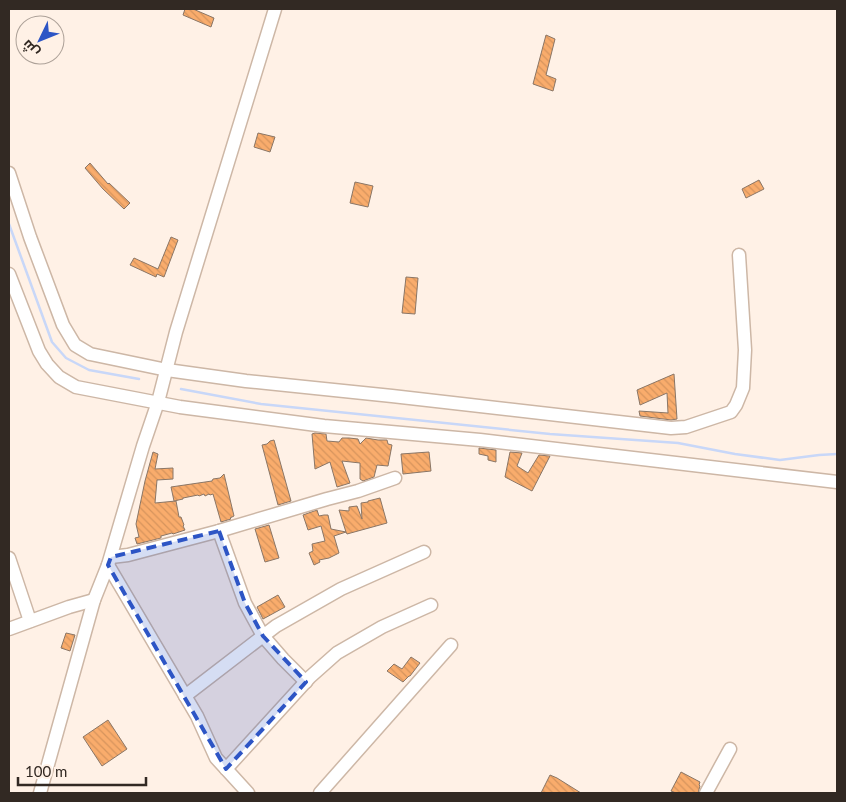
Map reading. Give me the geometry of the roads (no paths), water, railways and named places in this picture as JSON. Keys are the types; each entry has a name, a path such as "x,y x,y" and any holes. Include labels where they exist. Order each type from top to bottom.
{"street":[{"path":"40,793 94,600 110,561 143,446 158,402 179,323 275,9"},
{"path":"9,173 30,237 63,325 75,346 90,354 167,370 246,381 671,428 686,427 731,412 736,405 742,388 746,350 739,254"},
{"path":"9,274 39,351 59,378 76,387 180,407 324,426 480,440 837,482"},
{"path":"110,561 358,491 395,478"},
{"path":"219,531 245,603 263,636 306,682"},
{"path":"186,696 276,626 341,589 424,552"},
{"path":"9,558 30,621"},
{"path":"110,561 197,716 216,758 248,793"},
{"path":"9,629 69,606 94,600"},
{"path":"226,769 306,682 337,653 382,626 432,605"},
{"path":"320,793 451,644"},
{"path":"706,793 730,749"}],"waterway":[{"path":"9,224 52,342 66,358 89,370 139,379"},
{"path":"181,389 261,404 550,434 678,443 780,460 837,454"}]}
